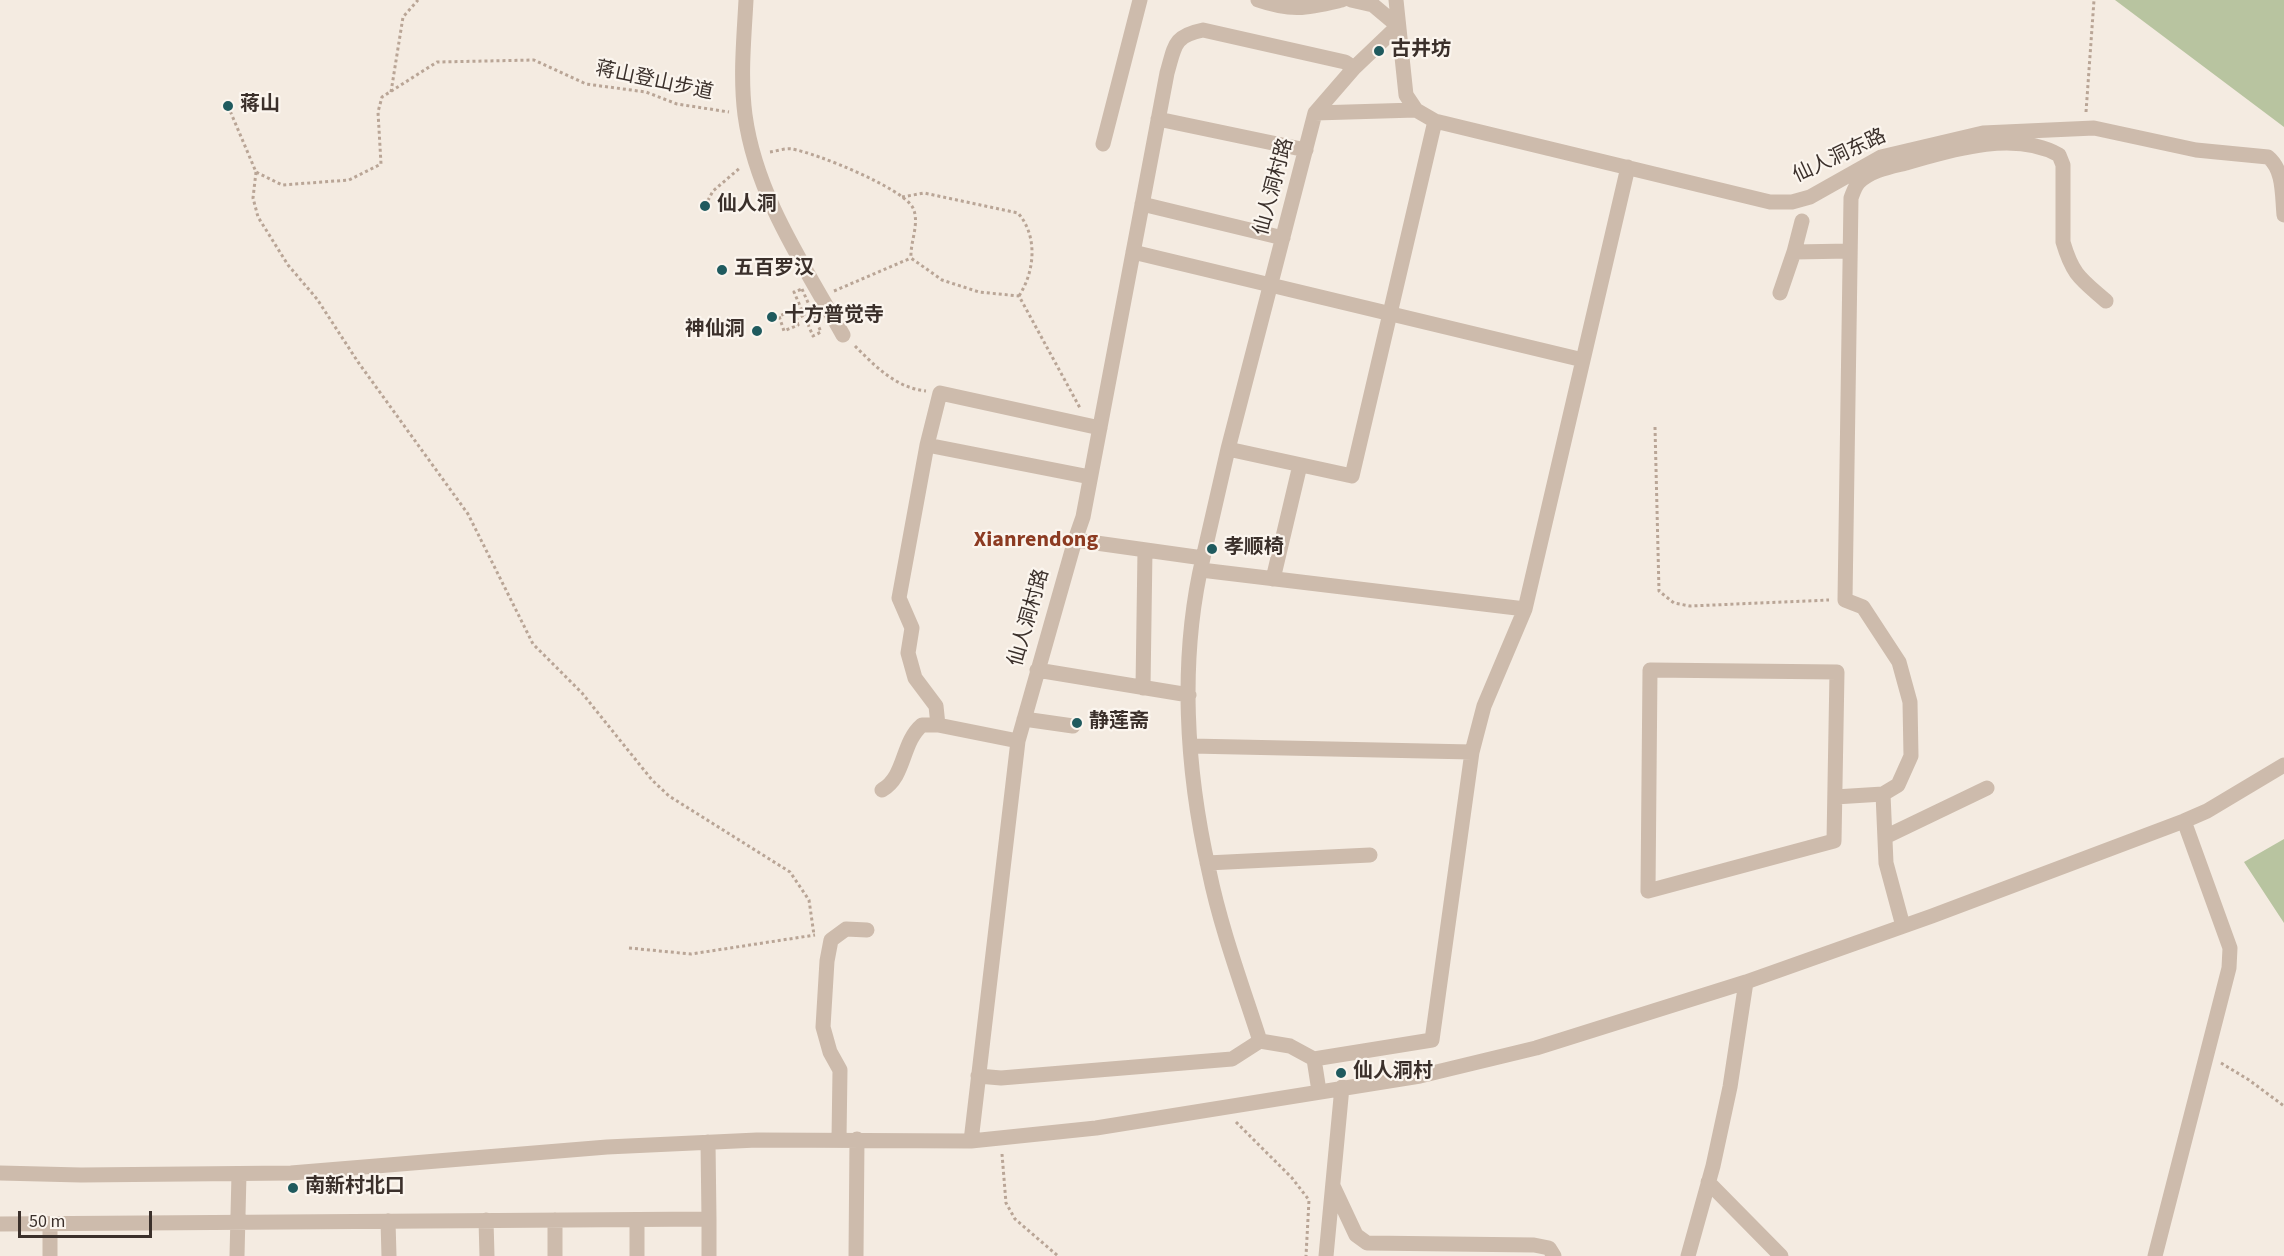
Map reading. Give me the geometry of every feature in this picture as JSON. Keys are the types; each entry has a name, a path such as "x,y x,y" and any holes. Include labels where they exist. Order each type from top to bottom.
{"street":[{"path":"746,0 743,74 745,115 761,182 775,214 843,335"},
{"path":"1103,144 1140,0"},
{"path":"1258,0 1283,9 1310,8 1342,0"},
{"path":"1351,0 1373,5 1398,26"},
{"path":"1396,0 1406,95 1416,110"},
{"path":"1316,113 1354,68 1398,26"},
{"name":"仙人洞村路","path":"971,1141 1018,741 1075,540 1090,477 1092,426 1133,252 1158,118 1177,39 1186,33 1203,30 1345,62 1354,68"},
{"path":"1316,113 1416,110"},
{"name":"仙人洞东路","path":"1416,110 1435,121 1770,202 1792,202 1824,190 1848,173 1881,157 1932,143 1983,133 2085,128 2116,131 2196,150 2268,157 2276,163 2281,176 2284,215"},
{"name":"仙人洞村路","path":"1260,1041 1224,932 1207,863 1191,747 1188,655 1202,564 1228,449 1316,113"},
{"path":"1158,118 1306,150"},
{"path":"1228,449 1352,476 1435,121"},
{"path":"1835,797 1883,794 1898,785 1911,756 1910,702 1899,662 1863,607 1845,600 1851,198 1858,183 1875,172 1944,152 1998,144 2049,149 2059,154 2063,165 2063,242 2066,253 2075,274 2106,301"},
{"path":"978,1076 1001,1078 1232,1059 1260,1041 1290,1046 1314,1059 1431,1040 1472,752 1484,706 1525,609 1628,167"},
{"path":"1142,204 1283,238"},
{"path":"1780,293 1802,221"},
{"path":"1794,252 1850,251"},
{"path":"1133,252 1271,283 1583,360"},
{"path":"938,725 936,706 915,678 908,653 912,628 899,598 927,445 940,393 1092,426"},
{"path":"927,445 1090,477"},
{"path":"1272,579 1300,465"},
{"path":"1075,540 1145,550 1272,579 1525,609"},
{"path":"1143,688 1145,550"},
{"path":"1037,670 1189,695"},
{"path":"1650,670 1837,672 1835,797 1834,841 1648,891 1650,670"},
{"path":"1024,719 1073,726"},
{"path":"882,790 892,784 913,733 922,725 938,725 1018,741"},
{"path":"1191,747 1472,752"},
{"path":"0,1173 239,1174 367,1169 608,1147 708,1142 839,1139 1000,1140 1096,1128 1468,1066 1536,1048 1746,982 1903,926 2184,821 2207,811 2284,765"},
{"path":"1885,837 1987,788"},
{"path":"1883,794 1886,863 1903,926"},
{"path":"2155,1256 2229,968 2230,948 2184,821"},
{"path":"1207,863 1370,855"},
{"path":"839,1139 840,1070 830,1052 823,1027 827,961 831,940 846,929 867,930"},
{"path":"1688,1256 1730,1087 1746,982"},
{"path":"1314,1059 1319,1091"},
{"path":"1326,1256 1342,1087"},
{"path":"856,1256 857,1139"},
{"path":"708,1142 709,1256"},
{"path":"237,1256 239,1174"},
{"path":"1708,1182 1781,1256"},
{"path":"1332,1186 1356,1235 1367,1243 1463,1250 1534,1245 1549,1248 1554,1256"},
{"path":"0,1224 709,1219"},
{"path":"486,1220 487,1256"},
{"path":"555,1220 555,1256"},
{"path":"637,1220 637,1256"},
{"path":"388,1221 389,1256"},
{"path":"50,1224 50,1256"}],"path":[{"name":"蒋山登山步道","path":"391,92 403,17 418,0"},
{"path":"2085,128 2094,0"},
{"name":"蒋山登山步道","path":"256,172 282,185 349,180 381,164 378,112 382,97 437,62 534,60 586,84 646,92 677,104 745,115"},
{"path":"228,106 256,172 253,198 258,217 288,265 317,299 358,362 468,514 533,644 582,693 652,780 669,796 790,872 809,900 814,935"},
{"path":"705,206 713,191 754,156 790,148 836,161 903,197 912,206 916,220 911,258"},
{"path":"903,197 924,193 1018,213 1026,223 1032,239 1028,282 1019,296"},
{"path":"822,297 911,258"},
{"path":"911,258 942,280 979,292 1019,296"},
{"path":"802,289 821,332 813,336 804,315 794,292 802,289"},
{"path":"1019,296 1092,426"},
{"path":"793,311 796,319 798,325 784,331 779,316 793,311"},
{"path":"796,319 804,315"},
{"path":"843,335 884,374 916,390 940,393"},
{"path":"1655,427 1659,591 1674,603 1690,606 1845,600"},
{"path":"629,948 692,954 814,935 831,940"},
{"path":"2206,1055 2249,1080 2284,1106"},
{"path":"1224,1107 1243,1131 1292,1178 1309,1200 1306,1256"},
{"path":"1000,1140 1006,1203 1015,1219 1058,1256"}],"green space":[{"path":"2115,0 2284,0 2284,127"},
{"path":"2284,839 2284,923 2244,862"}],"place":[{"name":"古井坊","path":"1379,51"},
{"name":"蒋山","path":"228,106"},
{"name":"仙人洞","path":"705,206"},
{"name":"五百罗汉","path":"722,270"},
{"name":"十方普觉寺","path":"772,317"},
{"name":"神仙洞","path":"757,331"},
{"name":"孝顺椅","path":"1212,549"},
{"name":"静莲斋","path":"1077,723"},
{"name":"仙人洞村","path":"1341,1073"},
{"name":"南新村北口","path":"293,1188"}],"district":[{"name":"Xianrendong","path":"1036,541"}]}
